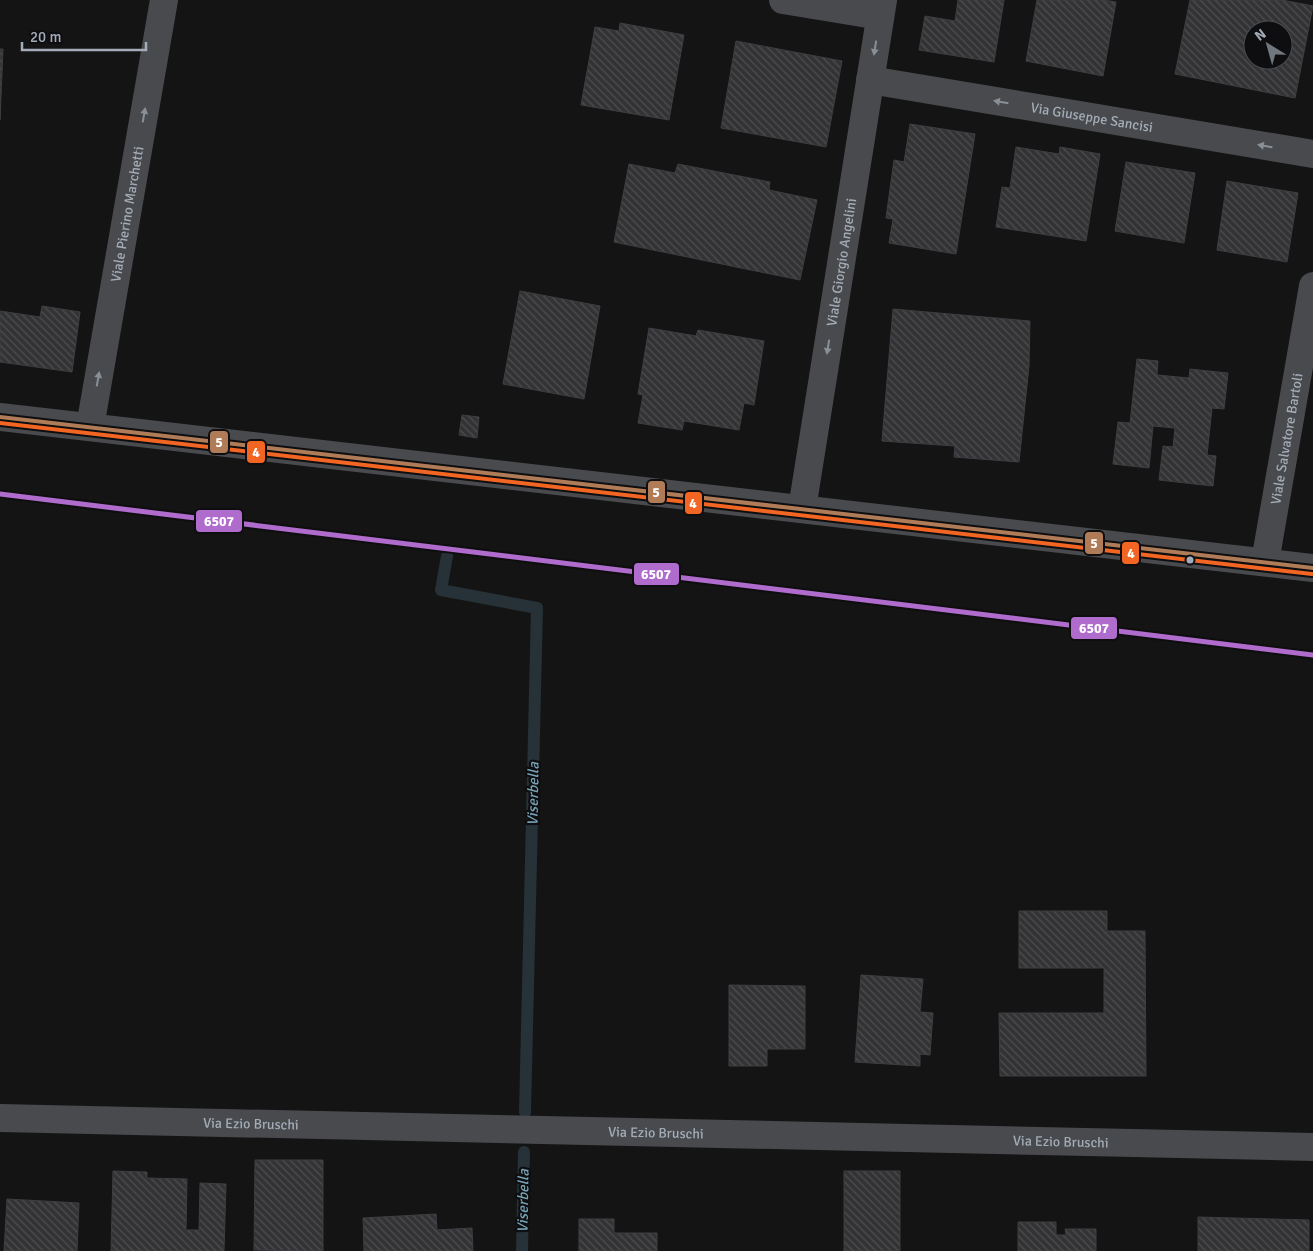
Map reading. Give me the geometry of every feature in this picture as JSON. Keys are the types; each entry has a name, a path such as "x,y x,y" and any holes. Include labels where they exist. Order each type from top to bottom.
{"street":[{"name":"Viale Pierino Marchetti","path":"90,427 164,0"},
{"name":"Viale Giorgio Angelini","path":"783,0 882,8 802,509"},
{"name":"Via Giuseppe Sancisi","path":"870,80 1313,154"},
{"name":"Viale Salvatore Bartoli","path":"1265,562 1313,286"},
{"path":"0,417 1313,568"},
{"name":"Via Ezio Bruschi","path":"0,1118 1313,1148"}],"building":[{"path":"958,0 1004,0 994,62 919,50 925,16 955,21"},
{"path":"1037,0 1104,0 1116,2 1103,76 1026,61"},
{"path":"1190,0 1282,0 1313,6 1295,98 1175,74"},
{"path":"620,23 684,35 669,120 581,105 595,27 619,31"},
{"path":"736,41 842,61 826,147 721,128"},
{"path":"0,49 3,49 0,120"},
{"path":"910,124 975,134 956,254 889,243 893,219 886,218 894,160 904,162"},
{"path":"1016,147 1059,154 1060,147 1100,154 1086,241 996,227 1002,187 1010,188"},
{"path":"1126,162 1195,173 1184,243 1115,231"},
{"path":"629,164 675,173 678,164 770,182 769,190 817,200 800,280 614,242"},
{"path":"1227,181 1298,193 1287,262 1217,250"},
{"path":"520,291 600,306 584,399 503,384"},
{"path":"42,306 80,312 72,372 0,362 0,311 40,317"},
{"path":"893,309 1030,321 1029,366 1019,462 954,457 955,446 882,441"},
{"path":"649,328 696,336 698,330 764,341 754,405 744,403 739,430 684,421 682,430 638,423 643,395 638,394"},
{"path":"1137,359 1158,361 1157,375 1189,378 1190,369 1228,373 1224,409 1212,408 1207,455 1216,456 1213,486 1159,480 1163,446 1173,447 1175,428 1153,426 1149,468 1113,464 1118,422 1130,423"},
{"path":"462,415 479,417 477,438 459,435"},
{"path":"1019,911 1107,911 1107,931 1145,931 1146,1076 1000,1076 999,1013 1104,1013 1104,968 1019,968"},
{"path":"861,975 923,979 920,1012 933,1013 930,1055 920,1054 920,1066 855,1062"},
{"path":"729,985 805,986 805,1049 767,1049 767,1066 729,1066"},
{"path":"255,1160 323,1160 323,1251 254,1250"},
{"path":"113,1171 147,1172 147,1178 187,1179 186,1230 199,1230 200,1183 226,1184 224,1251 111,1251"},
{"path":"844,1171 900,1171 900,1251 844,1251"},
{"path":"7,1199 79,1203 77,1251 4,1251"},
{"path":"436,1214 437,1230 472,1228 473,1251 364,1251 363,1218"},
{"path":"1198,1217 1309,1220 1309,1251 1198,1251"},
{"path":"579,1219 614,1219 614,1233 657,1233 657,1251 579,1251"},
{"path":"1018,1222 1056,1222 1056,1235 1066,1235 1065,1229 1096,1229 1096,1251 1018,1251"}],"waterway":[{"name":"Viserbella","path":"447,556 441,590 537,608 525,1112"},
{"name":"Viserbella","path":"522,1251 524,1152"}],"transit line":[{"name":"5","path":"0,417 1313,568"},
{"name":"4","path":"0,423 1312,574"},
{"name":"6507","path":"0,494 1313,655"}]}
